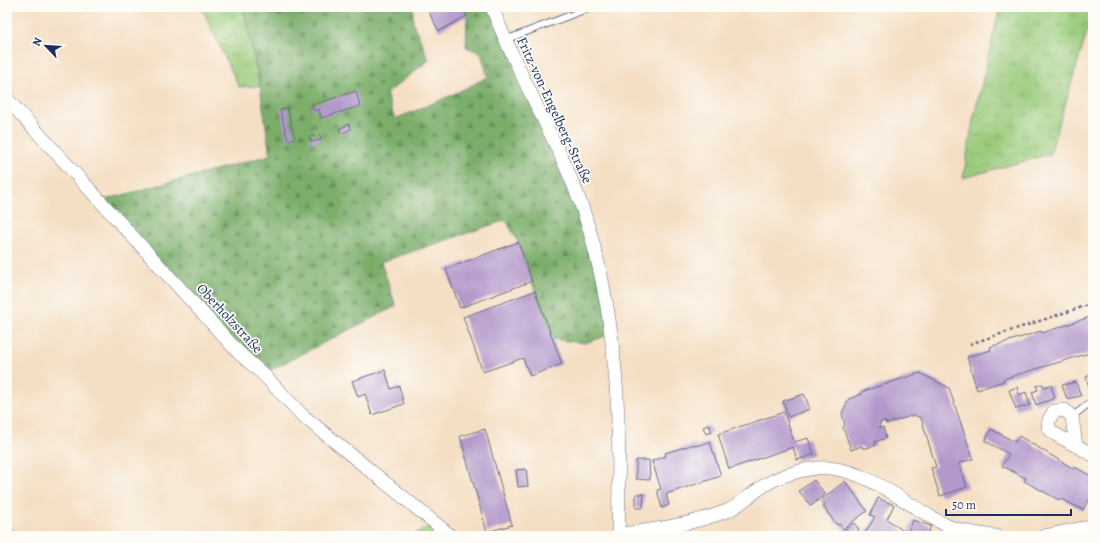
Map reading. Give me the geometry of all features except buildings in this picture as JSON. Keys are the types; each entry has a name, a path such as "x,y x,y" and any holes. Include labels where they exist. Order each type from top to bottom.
{"street":[{"name":"Fritz-von-Engelberg-Straße","path":"492,7 504,40 562,157 585,216 602,281 612,334 618,400 620,473 618,536"},
{"name":"Oberholzstraße","path":"7,99 240,354 302,415 451,536"},
{"path":"1076,446 1072,417 1065,410 1054,411 1048,420 1048,427 1053,433 1076,446 1093,455"},
{"path":"618,536 684,525 728,510 769,482 792,472 829,468 852,473 876,483 920,511 948,526 996,536"},
{"path":"1044,536 1093,526"}],"lane":[{"path":"504,40 592,7"},
{"path":"1072,417 1093,400"}],"path":[{"path":"970,344 1091,304 1093,307"}],"green space":[{"path":"201,7 243,7 260,86 239,87"},
{"path":"243,7 413,7 413,23 429,60 386,94 395,119 450,96 488,77 481,53 466,47 467,16 462,7 492,7 585,216 612,334 585,343 552,339 518,242 506,220 381,262 396,306 263,374 101,201 270,155 260,86"},
{"path":"1000,7 1093,7 1093,12 1050,154 963,178 973,120"},
{"path":"436,523 451,536 411,536"},
{"path":"7,524 19,536 7,536"}]}
